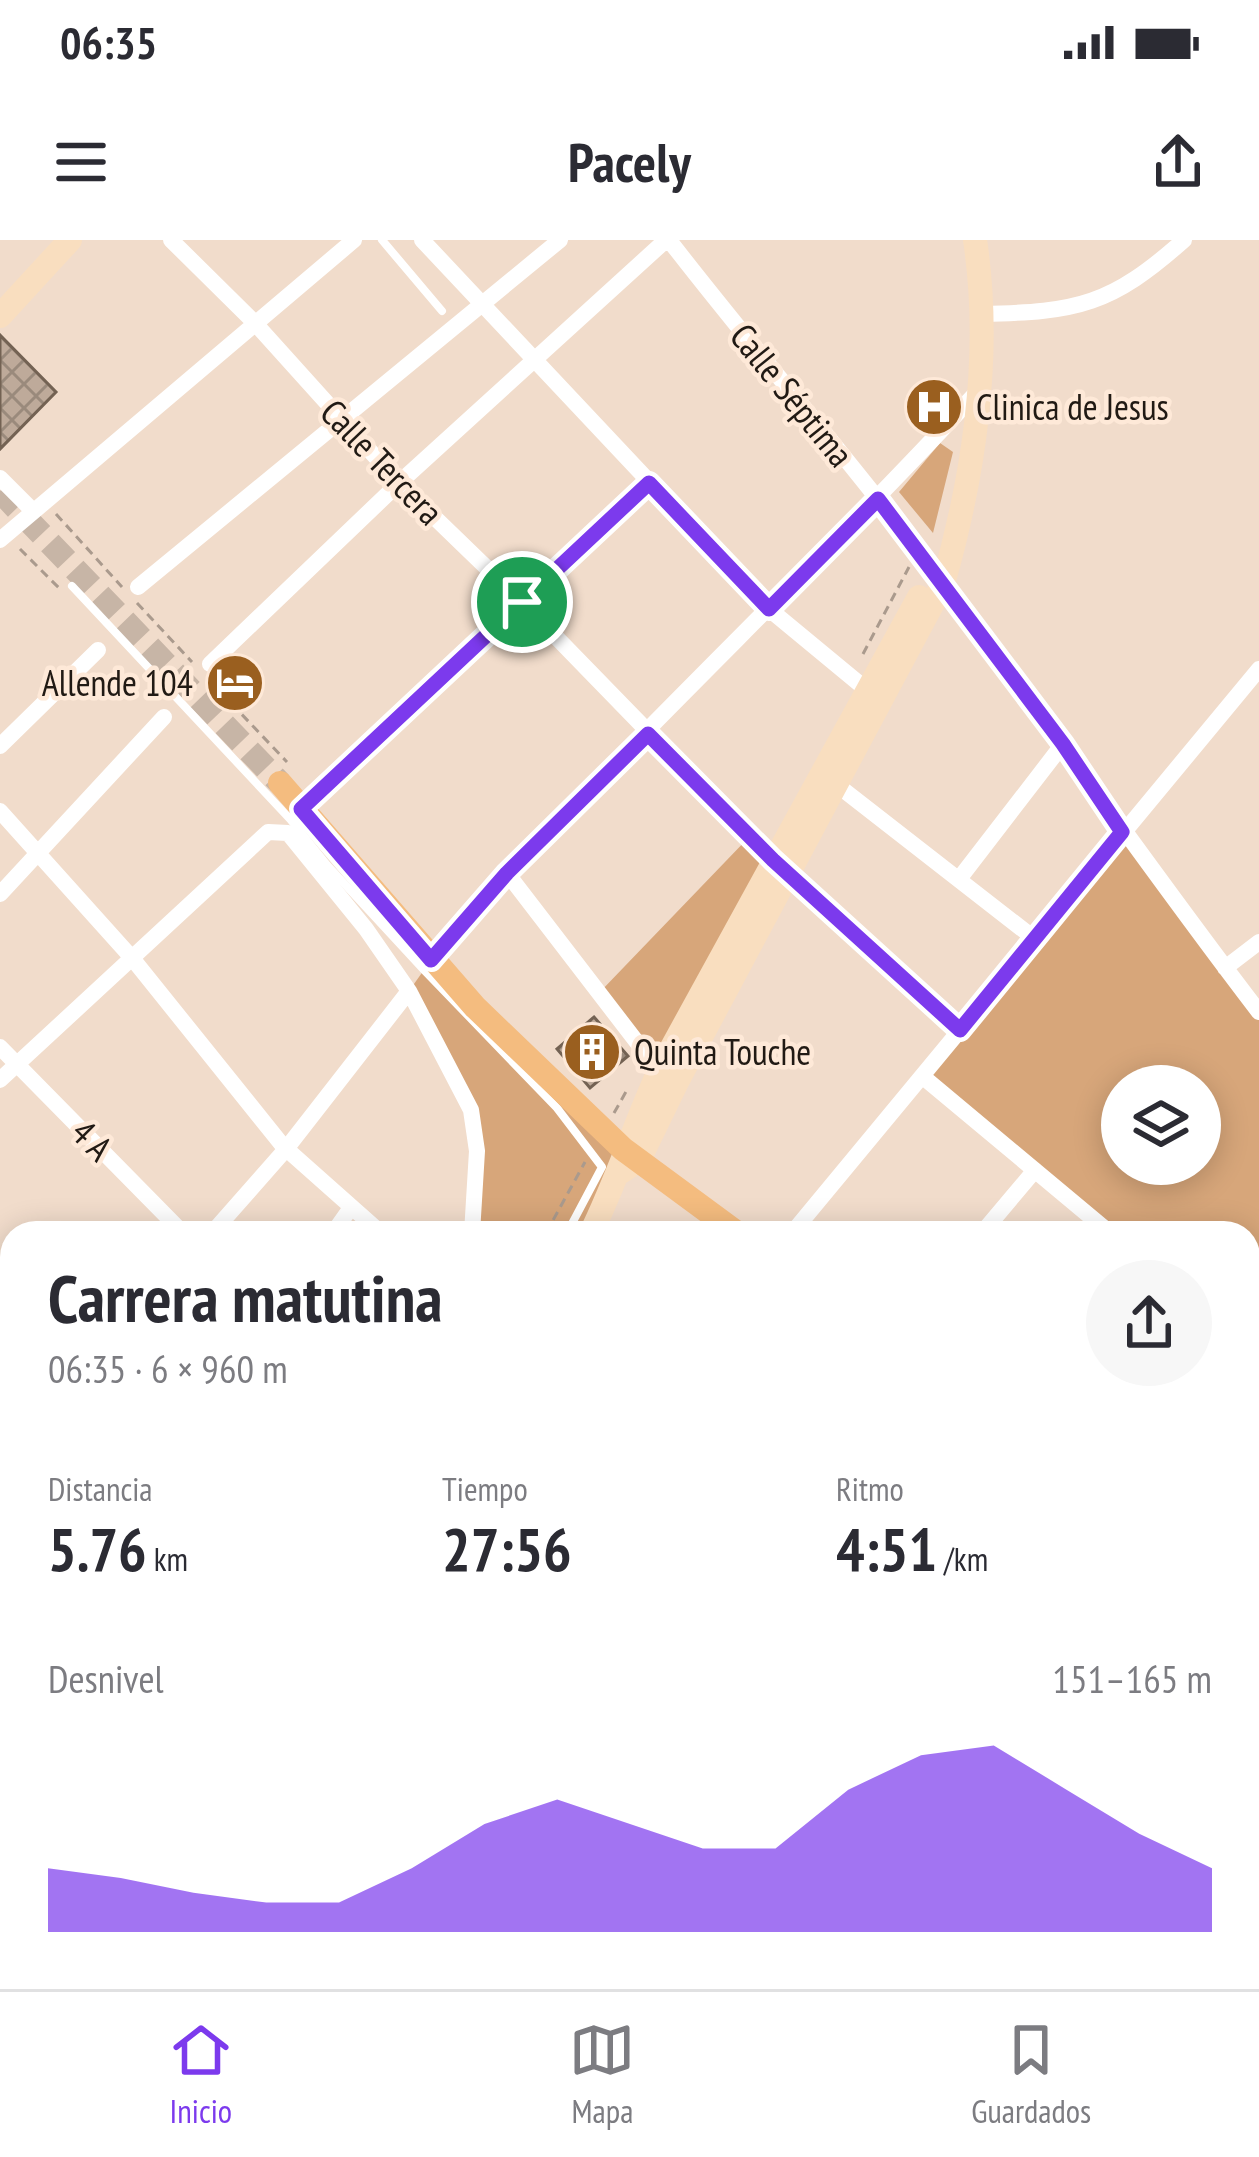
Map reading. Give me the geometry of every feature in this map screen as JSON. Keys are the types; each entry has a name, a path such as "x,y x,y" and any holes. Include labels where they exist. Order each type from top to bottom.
{"main road":[{"path":"0,316 70,240"},
{"path":"597,1221 954,545 977,392 982,314 975,240"},
{"path":"280,783 309,801 431,960 628,1160 719,1221"},
{"path":"628,1160 659,1071 781,867"}],"street":[{"name":"Calle Tercera","path":"170,240 254,322 399,482 648,734 781,867 960,1030"},
{"path":"0,540 354,240"},
{"path":"422,240 769,609 874,696"},
{"path":"138,586 560,240"},
{"path":"210,664 399,482 668,240"},
{"name":"Calle Séptima","path":"668,240 939,577 1122,832 1259,1012"},
{"path":"982,314 1043,313 1102,300 1156,265 1184,240"},
{"path":"431,960 507,873 878,499 977,392"},
{"path":"0,478 39,506"},
{"path":"309,801 649,483"},
{"path":"0,746 98,650"},
{"path":"802,1221 1259,670"},
{"path":"0,893 164,717"},
{"path":"959,879 1063,744"},
{"path":"830,779 1035,939"},
{"path":"0,811 132,958 286,1149 365,1221"},
{"path":"0,1079 268,832 288,833 409,991 471,1110 477,1151 473,1221"},
{"path":"507,873 659,1071"},
{"path":"1225,968 1259,942"},
{"path":"223,1221 286,1149 409,991"},
{"name":"4 A","path":"0,1047 171,1221"},
{"path":"922,1076 1096,1221"},
{"path":"992,1221 1035,1170"},
{"path":"341,1221 350,1210"}],"lane":[{"path":"382,240 442,311"},
{"path":"72,586 290,819 420,967 557,1108 602,1167 573,1221"}],"path":[{"path":"39,506 309,801"},
{"path":"553,1221 591,1152"}],"shaded area":[{"path":"940,443 953,452 933,533 899,492"},
{"path":"1122,832 1259,1007 1259,1221 1097,1221 922,1076"},
{"path":"750,836 773,860 659,1071 599,993"},
{"path":"431,960 623,1149 596,1221 472,1221 475,1129 409,991"}],"building":[{"path":"0,335 56,392 0,449"},
{"name":"Quinta Touche","path":"594,1017 628,1056 590,1088 557,1049"}],"tunnel":[{"path":"0,491 280,783"}],"place":[{"name":"Clinica de Jesus","path":"934,407"},
{"name":"Allende 104","path":"235,683"},
{"name":"Quinta Touche","path":"592,1052"}],"route":[{"path":"649,483 769,609 878,499 1063,744 1122,832 960,1030 773,860 648,734 507,873 431,960 301,809 522,602 649,483"}]}
